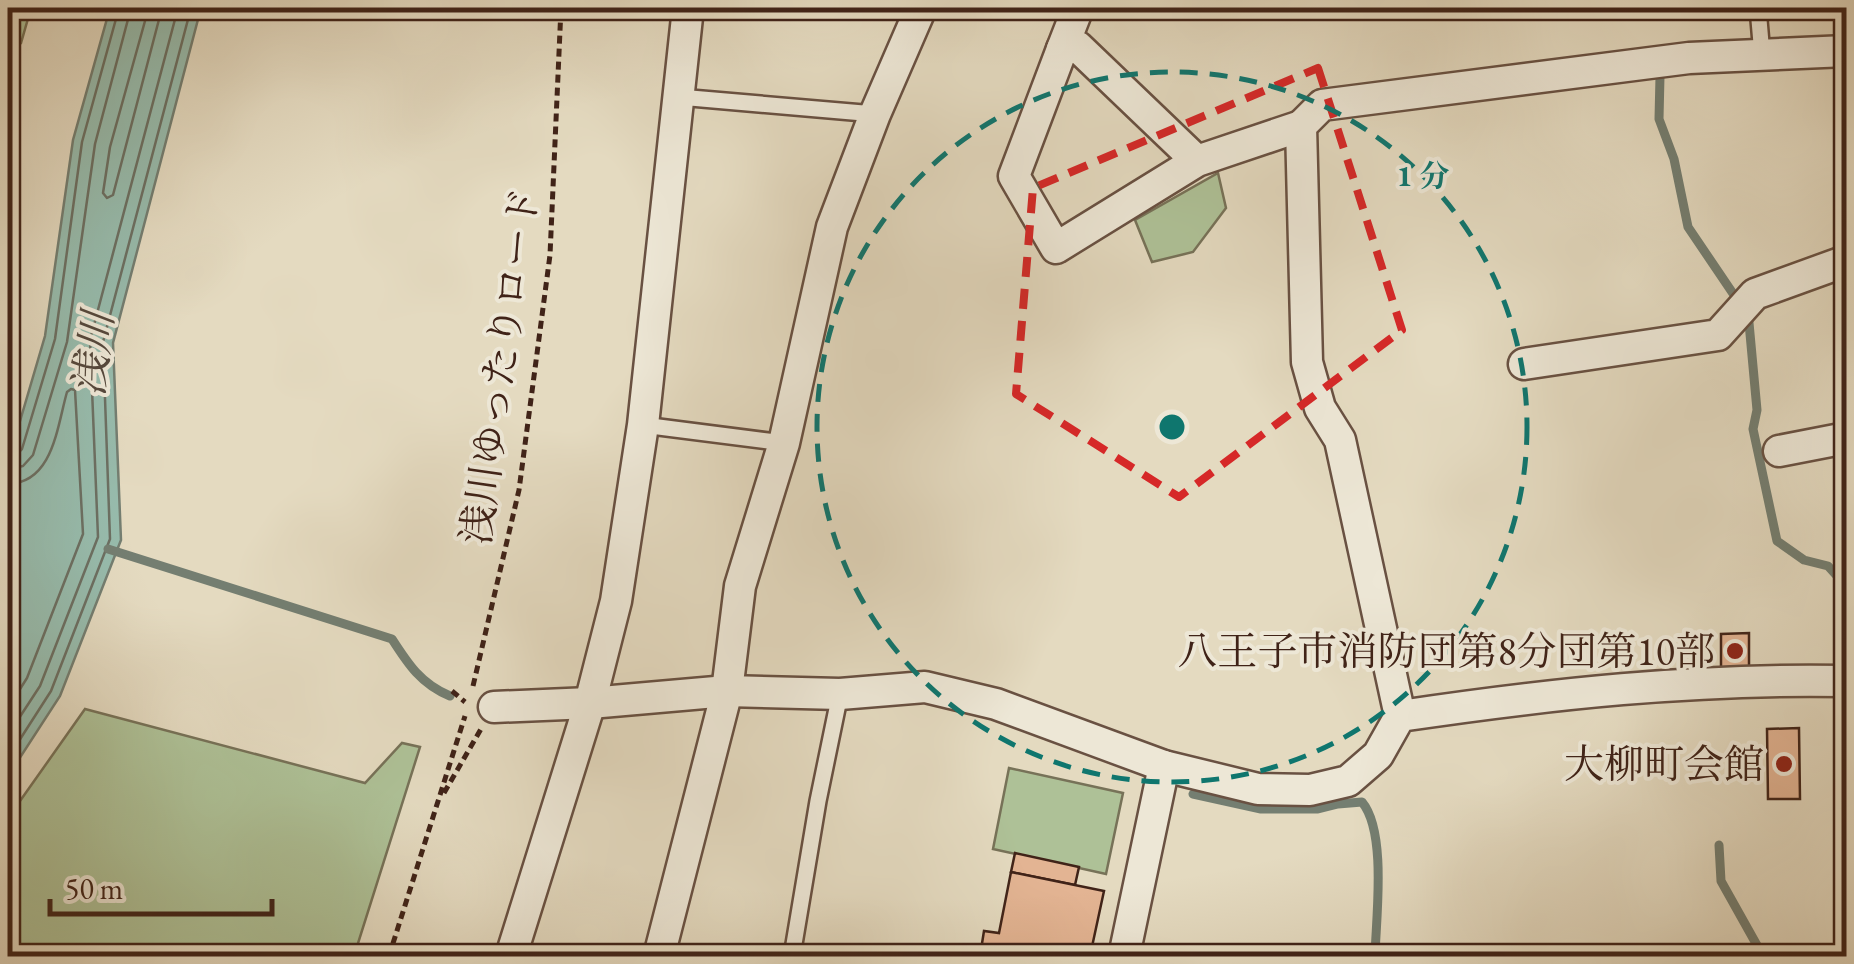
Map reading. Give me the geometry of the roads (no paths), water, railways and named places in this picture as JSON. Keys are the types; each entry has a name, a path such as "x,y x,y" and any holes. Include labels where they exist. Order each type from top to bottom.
{"street":[{"path":"511,956 590,703 616,601 643,425 688,8"},
{"path":"658,956 727,691 740,586 784,443 832,227 875,114 922,8"},
{"path":"1078,8 1014,176 1056,248 1197,162 1301,126 1322,104 1689,58 1846,51"},
{"path":"1062,49 1078,47 1197,162"},
{"path":"494,707 727,691 840,694 925,687 996,704 1164,766 1258,789 1310,790 1348,782 1378,755 1400,716 1340,440 1320,408 1306,362 1301,126"},
{"path":"1524,364 1718,335 1755,294 1846,261"},
{"path":"1779,451 1846,438"},
{"path":"1400,716 1641,686 1846,681"},
{"path":"1124,956 1164,766"}],"lane":[{"path":"1758,8 1762,54"},
{"path":"679,97 875,114"},
{"path":"643,425 784,443"},
{"path":"792,956 840,694"}],"water":[{"name":"浅川","path":"110,8 201,8 113,343 121,540 60,696 8,776 8,462 45,336 73,140"}],"waterway":[{"path":"1660,76 1659,119 1674,159 1688,227 1734,295"},
{"path":"1748,312 1757,410 1753,429 1777,541 1804,560 1828,566 1838,577 1846,629"},
{"path":"108,549 392,639 423,679 450,696"},
{"path":"1193,794 1261,809 1318,809 1362,802 1375,833 1377,854 1375,956"},
{"path":"1719,845 1721,881 1763,956"}],"place":[{"name":"八王子市消防団第8分団第10部","path":"1735,651"},
{"name":"大柳町会館","path":"1784,764"}]}
